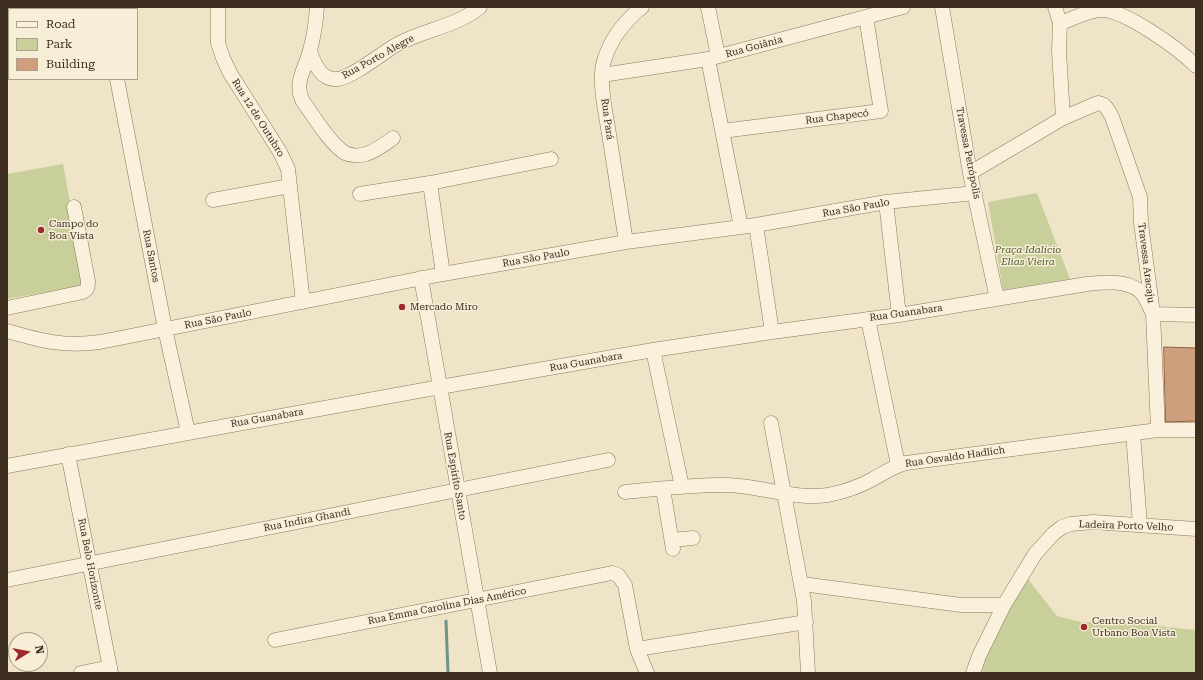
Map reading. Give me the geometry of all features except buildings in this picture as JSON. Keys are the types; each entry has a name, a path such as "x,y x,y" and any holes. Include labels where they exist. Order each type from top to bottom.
{"street":[{"name":"Rua 12 de Outubro","path":"218,7 218,43 223,58 230,73 285,161 288,169 304,302"},
{"path":"316,7 315,26 310,51 298,85 302,100 339,148 346,154 355,156 365,154 393,138"},
{"name":"Rua Porto Alegre","path":"310,51 314,63 318,69 331,78 338,79 355,72 396,45 421,33 463,19 480,7"},
{"name":"Rua Pará","path":"626,242 606,114 602,75 603,62 615,37 624,24 642,7"},
{"path":"708,7 722,131 741,227"},
{"name":"Rua Goiânia","path":"602,75 713,58 866,17 882,10 903,7"},
{"name":"Travessa Petrópolis","path":"942,7 970,173 997,299"},
{"path":"970,173 1063,118 1059,64 1060,23 1055,7"},
{"path":"1060,23 1092,12 1100,10 1108,11 1131,20 1167,42 1196,66"},
{"name":"Rua Chapecó","path":"722,131 881,111 866,17"},
{"name":"Rua Santos","path":"117,80 165,329 188,432"},
{"name":"Travessa Aracaju","path":"1063,118 1091,105 1098,103 1103,104 1112,117 1140,198 1141,223 1153,314 1158,430"},
{"path":"360,194 550,159"},
{"path":"430,182 443,274"},
{"path":"213,200 290,186"},
{"name":"Rua São Paulo","path":"7,331 56,344 73,345 100,342 421,278 626,242 756,225 886,202 975,193"},
{"path":"886,202 899,315"},
{"path":"7,308 87,290 88,281 74,207"},
{"path":"756,225 772,332"},
{"name":"Rua Espírito Santo","path":"421,278 490,673"},
{"name":"Rua Guanabara","path":"7,466 188,432 653,350 899,315 1087,284 1110,282 1121,284 1140,291 1146,299 1153,314"},
{"path":"1153,314 1196,315"},
{"path":"868,319 898,465"},
{"path":"653,350 682,488"},
{"path":"771,422 802,584 806,622 808,673"},
{"name":"Rua Osvaldo Hadlich","path":"625,492 730,485 785,493 814,496 826,495 843,491 872,480 898,465 913,462 1158,430 1196,430"},
{"path":"1133,433 1140,525"},
{"name":"Rua Belo Horizonte","path":"68,454 111,670"},
{"name":"Rua Indira Ghandi","path":"7,580 608,460"},
{"path":"663,489 673,544 693,538"},
{"name":"Ladeira Porto Velho","path":"973,673 979,656 1004,604 1044,543 1062,527 1082,522 1196,529"},
{"name":"Rua Emma Carolina Dias Américo","path":"275,640 612,573 618,574 625,586 637,649"},
{"path":"802,584 961,606 1004,604"},
{"path":"646,673 637,649 806,622"},
{"path":"81,673 111,670"}],"green space":[{"name":"Campo do Boa Vista","path":"63,164 85,285 7,299 7,174"},
{"name":"Praça Idalício Elias Vieira","path":"1037,193 1070,279 1003,290 988,202"},
{"name":"Centro Social Urbano Boa Vista","path":"1028,579 1057,616 1081,622 1138,624 1196,630 1196,673 982,673 984,660 1012,604"}],"waterway":[{"path":"446,621 448,673"}],"place":[{"name":"Campo do Boa Vista","path":"41,230"},
{"name":"Mercado Miro","path":"402,307"},
{"name":"Centro Social Urbano Boa Vista","path":"1084,627"}]}
